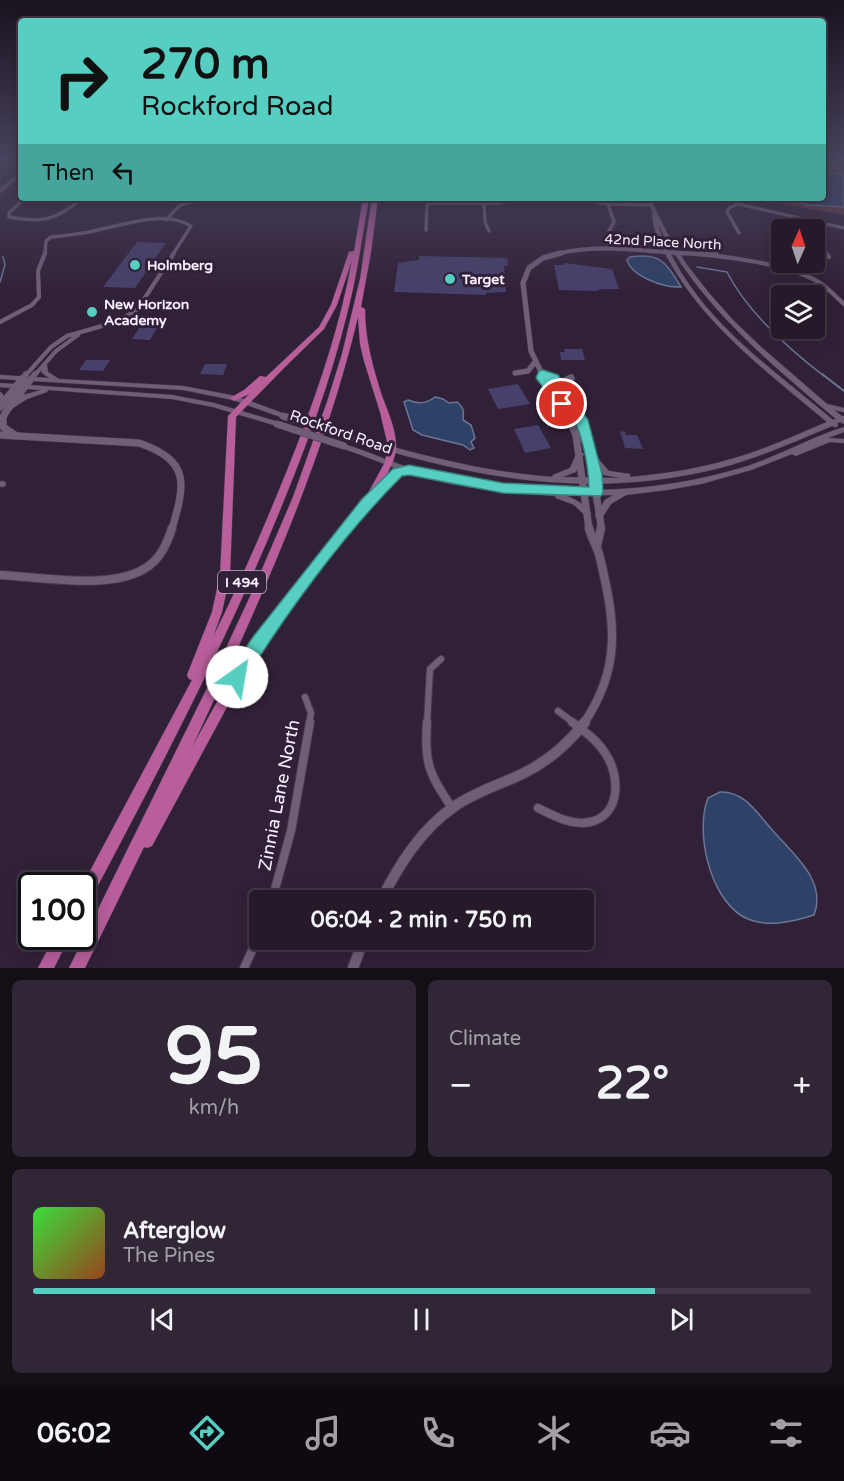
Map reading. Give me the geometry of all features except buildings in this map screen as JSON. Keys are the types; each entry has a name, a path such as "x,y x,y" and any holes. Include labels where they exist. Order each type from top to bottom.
{"highway":[{"name":"I 494","path":"96,874 180,714 273,515 300,446 339,330 365,203"},
{"name":"I 494","path":"77,968 165,792 279,540 318,444 347,348 363,282 374,203"},
{"path":"180,714 217,612 225,575 232,416 322,328 334,305 355,242 359,237"},
{"path":"363,282 362,344 390,431 392,451 389,462 367,503"},
{"path":"234,398 247,392 282,365"},
{"path":"111,900 162,816 252,652 367,503 395,474 409,470"},
{"path":"45,968 55,950"}],"main road":[{"path":"650,203 676,253 702,292 728,321 818,400 841,425"},
{"path":"654,214 654,220 667,252 694,293 719,322 807,400 841,425"},
{"path":"44,365 45,373 60,381"},
{"name":"Rockford Road","path":"0,377 183,388 234,398 392,451 467,469 531,478 584,482 661,477 709,468 743,459 805,434 841,425"},
{"name":"Rockford Road","path":"0,386 172,397 236,411 409,470 469,483 527,490 628,491 708,480 762,464 841,425"},
{"path":"0,394 3,399 3,408 27,396 55,388"},
{"path":"805,434 814,427 817,418 807,400"},
{"path":"818,400 844,410"},
{"path":"788,452 798,453 830,440 844,441"},
{"path":"531,478 556,477 571,473 580,454"},
{"path":"591,457 600,468 611,474 661,477"},
{"path":"469,483 486,490 568,498 587,513"},
{"path":"599,516 608,502 628,491"}],"street":[{"path":"19,203 9,213 9,217 39,221 55,219 68,212 77,203"},
{"path":"166,220 182,203"},
{"path":"426,230 427,205 430,203"},
{"path":"484,203 485,222 489,231"},
{"path":"603,203 651,206"},
{"path":"608,204 614,219 609,231"},
{"path":"740,233 727,212 729,208 738,204 801,219"},
{"path":"1,322 32,305 39,297 38,271 44,259 47,239 60,235 96,231 133,220 189,223 190,228 186,236 137,310 116,322 67,336 51,346 16,386 3,408 3,428 21,437"},
{"path":"825,224 844,228"},
{"name":"42nd Place North","path":"536,362 531,351 523,283 526,268 541,257 572,250 715,254 792,271 819,282 844,304"},
{"path":"825,251 829,257"},
{"path":"3,408 25,387 56,351 79,333"},
{"path":"387,890 420,840 452,808 484,789 524,773 549,759 580,730 594,710 604,689 613,649 613,629 597,545 590,533 580,454 574,429 562,404 542,378 543,374 536,362 528,371 515,373"},
{"path":"543,374 554,378 582,420 591,457 603,535 597,545"},
{"path":"562,389 563,382 571,378"},
{"path":"0,435 126,442 150,447 160,452 177,469 182,480 169,542 155,561 133,575 106,579 0,575"},
{"path":"441,659 430,669 425,752 430,773 452,808"},
{"name":"Zinnia Lane North","path":"276,890 291,832 311,713 305,697"},
{"path":"538,808 577,823 590,822 602,816 611,807 616,795 617,782 614,769 600,746 558,711"},
{"path":"244,968 252,950"},
{"path":"353,968 360,950"}],"shaded area":[{"path":"844,203 844,215 782,204"}],"water":[{"path":"801,203 844,203 844,207"},
{"path":"649,256 662,261 681,287 667,286 635,272 627,260 630,257"},
{"path":"435,397 449,403 457,402 461,406 463,420 471,425 475,438 471,442 474,448 470,450 463,445 422,435 413,430 404,402 408,400 422,403"},
{"path":"720,792 737,795 751,805 799,859 816,891 817,903 814,915 787,922 759,922 742,916 721,894 708,862 703,828 708,798"}],"waterway":[{"path":"0,282 5,265 3,257"},
{"path":"697,267 727,272 735,287 770,329 824,376"},
{"path":"822,374 844,391"}],"place":[{"name":"Holmberg","path":"135,265"},
{"name":"Target","path":"450,279"},
{"name":"New Horizon Academy","path":"92,312"}],"route":[{"path":"237,677 258,643 330,549 367,503 398,472 409,470 503,488 552,492 596,492 595,474 582,420 567,394 554,378 543,374 542,378 562,404"}]}
